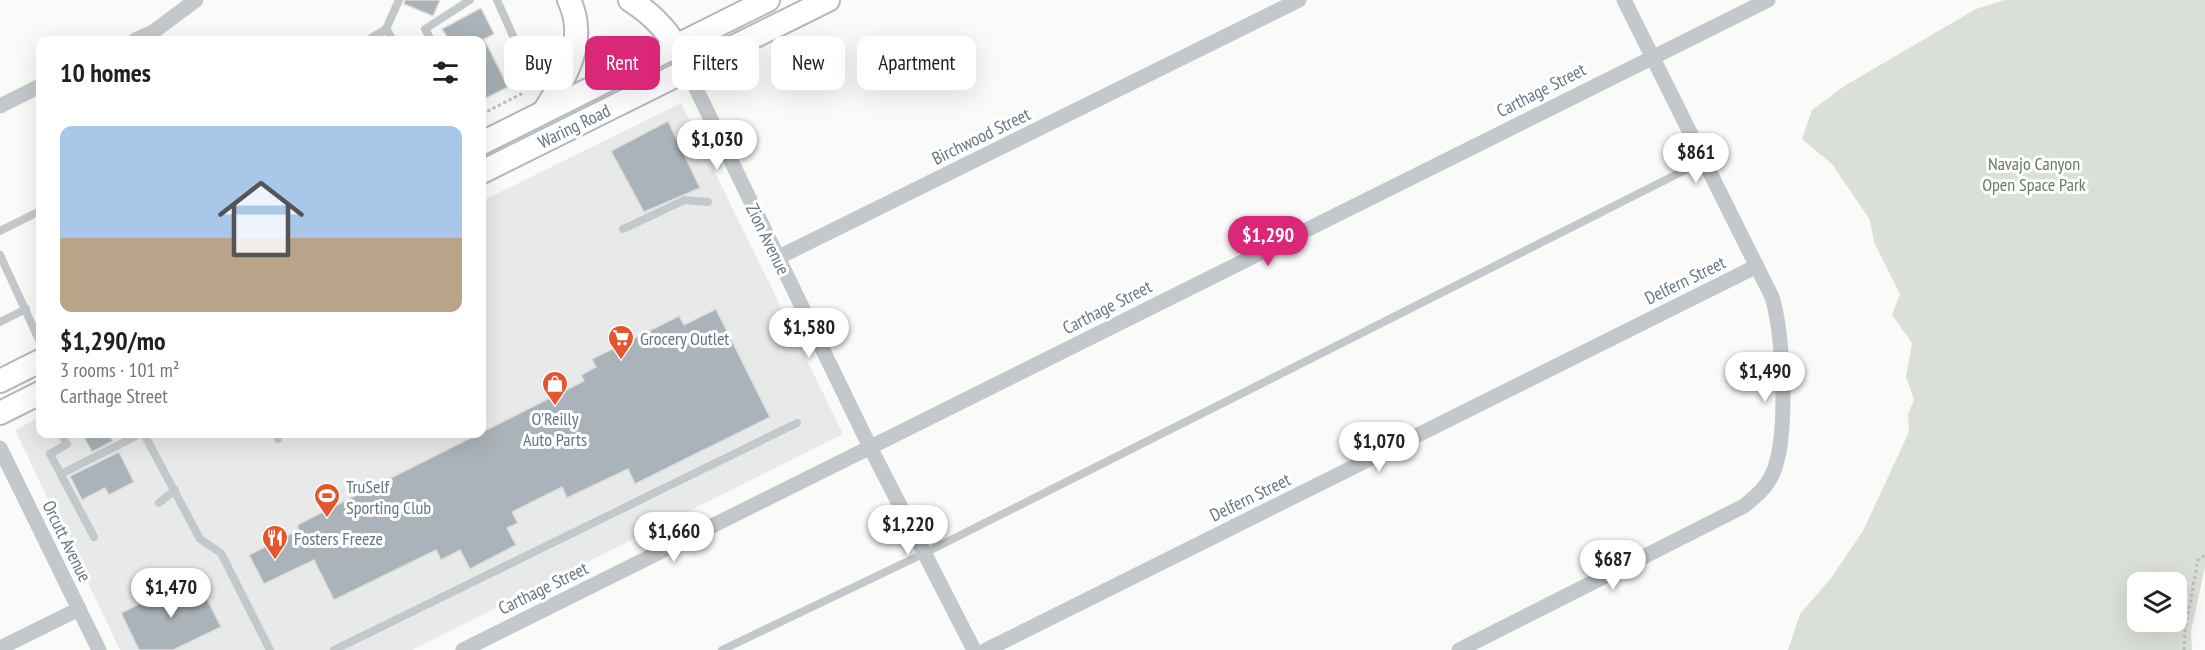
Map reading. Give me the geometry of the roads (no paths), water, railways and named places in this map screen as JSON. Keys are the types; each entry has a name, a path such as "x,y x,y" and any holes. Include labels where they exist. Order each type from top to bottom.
{"main road":[{"path":"545,110 564,79 576,44 577,22 569,0"},
{"name":"Zion Avenue","path":"630,0 648,11 672,41"},
{"name":"Waring Road","path":"696,36 768,0"},
{"name":"Waring Road","path":"755,36 828,0"},
{"name":"Waring Road","path":"486,141 672,48"},
{"name":"Waring Road","path":"486,170 672,77"},
{"path":"0,381 36,363"},
{"path":"0,413 36,395"}],"street":[{"path":"144,36 153,32 196,0"},
{"name":"Birchwood Street","path":"777,258 1299,0"},
{"path":"1464,649 1744,506 1761,491 1772,476 1781,448 1781,335 1772,297 1650,57 1624,0"},
{"name":"Carthage Street","path":"463,650 1768,0"},
{"path":"0,106 36,88"},
{"name":"Zion Avenue","path":"697,90 870,447 974,650"},
{"name":"Delfern Street","path":"986,650 1757,266"},
{"name":"Orcutt Avenue","path":"0,448 99,650"},
{"path":"0,648 79,609"}],"lane":[{"path":"376,36 387,30 399,0"},
{"path":"429,36 425,29 470,0"},
{"path":"497,0 513,36"},
{"path":"387,30 391,36"},
{"path":"722,650 925,553 1703,161"},
{"path":"623,229 685,200 708,202"},
{"path":"0,231 36,213"},
{"path":"0,255 36,333"},
{"path":"0,322 26,309"},
{"path":"334,650 797,423"},
{"path":"63,438 67,444 50,454 94,537"},
{"path":"61,474 134,438"},
{"path":"144,438 200,539 221,553 270,650"},
{"path":"159,503 174,490"}],"place":[{"name":"Grocery Outlet","path":"621,361"},
{"name":"O'Reilly Auto Parts","path":"555,407"},
{"name":"TruSelf Sporting Club","path":"327,519"},
{"name":"Fosters Freeze","path":"275,561"}],"park label":[{"name":"Navajo Canyon Open Space Park","path":"2034,174"}]}
